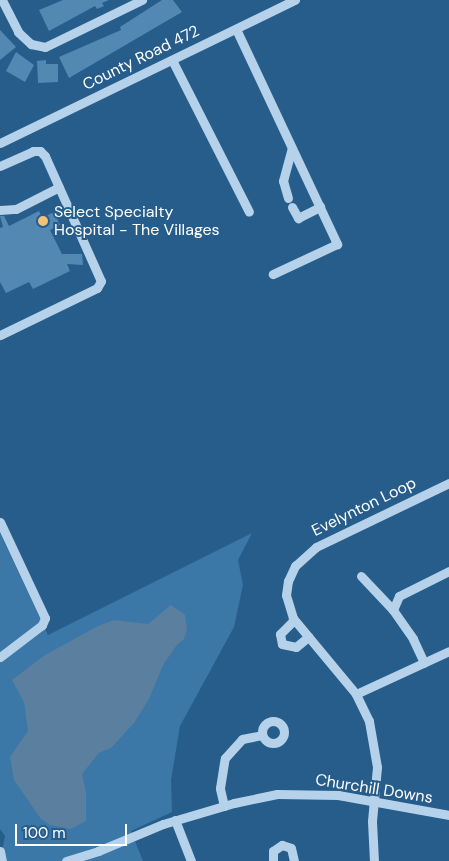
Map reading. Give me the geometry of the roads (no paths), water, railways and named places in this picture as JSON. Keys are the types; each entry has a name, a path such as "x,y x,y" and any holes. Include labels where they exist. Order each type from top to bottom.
{"street":[{"path":"2,0 24,39 45,47 142,0"},
{"name":"County Road 472","path":"0,144 295,0"},
{"path":"236,29 337,244 274,274"},
{"path":"172,60 249,212"},
{"path":"288,198 283,181 292,148"},
{"path":"0,166 33,151 40,151 59,187 101,281 97,288 0,335"},
{"path":"0,210 16,209 59,187"},
{"path":"292,207 298,218 320,207"},
{"name":"Evelynton Loop","path":"374,861 374,802 377,767 373,736 356,694 294,620 286,595 288,581 305,554 449,483"},
{"path":"0,522 45,618 42,625 0,657"},
{"path":"393,610 399,596 449,571"},
{"path":"361,576 393,610 413,639 424,663"},
{"path":"294,620 280,634 282,644 296,647 308,637"},
{"path":"356,694 449,651"},
{"path":"224,806 220,788 225,758 242,739 262,735"},
{"name":"Churchill Downs","path":"66,861 175,820 224,806 293,793 325,794 449,815"},
{"path":"175,820 191,861"},
{"path":"272,861 273,851 282,845 291,848 294,861"},
{"path":"0,851 2,861"}],"place":[{"name":"Select Specialty Hospital - The Villages","path":"43,221"}]}
